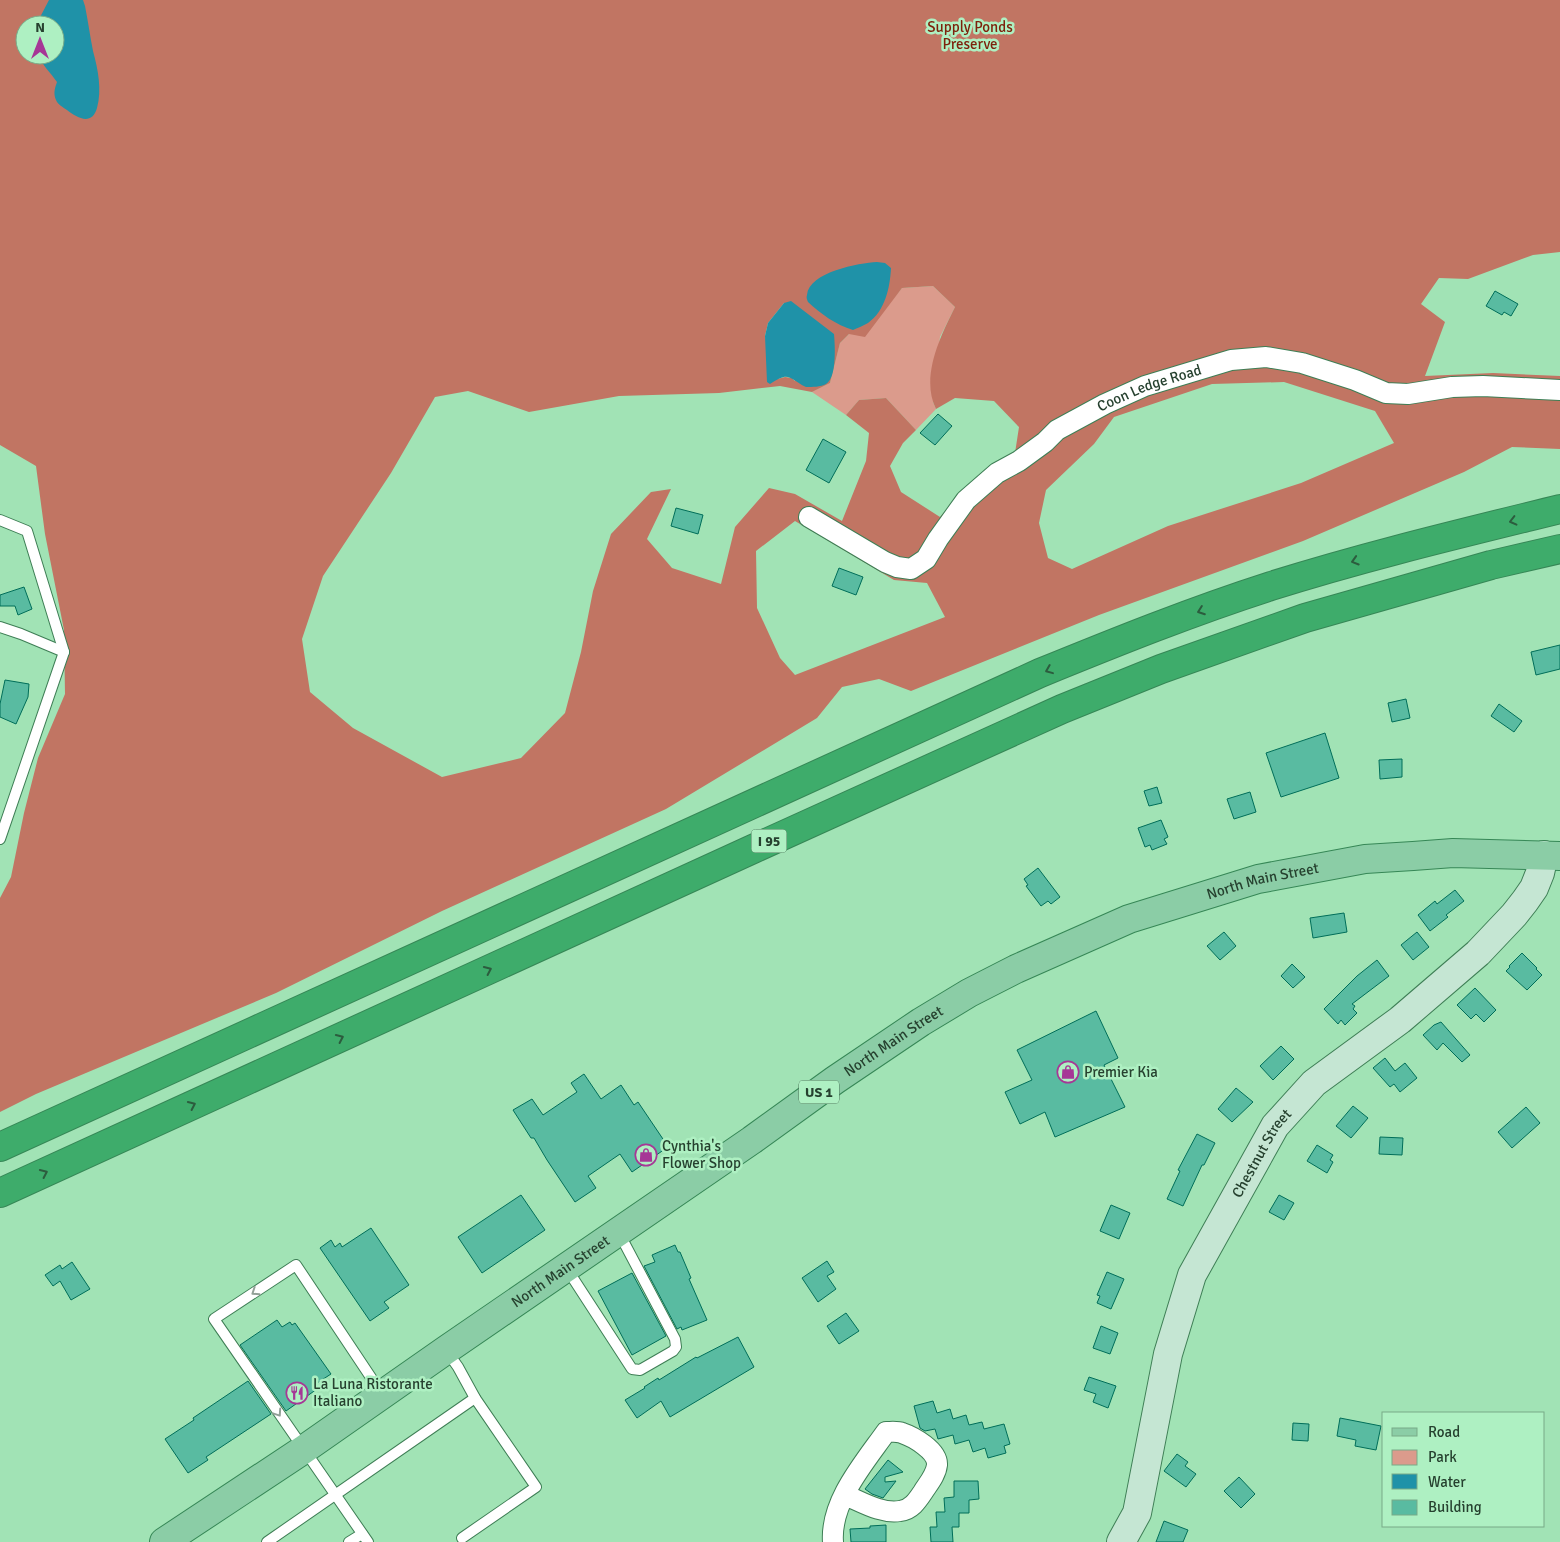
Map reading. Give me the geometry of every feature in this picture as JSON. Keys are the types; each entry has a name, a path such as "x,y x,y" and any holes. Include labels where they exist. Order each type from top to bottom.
{"highway":[{"name":"I 95","path":"0,1147 1040,673 1102,648 1270,587 1369,557 1560,509"},
{"name":"I 95","path":"0,1193 1062,709 1161,669 1305,618 1454,575 1560,549"}],"main road":[{"name":"North Main Street","path":"164,1542 303,1450 921,1022 969,993 1016,969 1129,919 1258,879 1364,860 1453,853 1552,855"}],"street":[{"name":"Coon Ledge Road","path":"810,517 885,562 897,567 911,569 926,559 966,500 997,474 1045,442 1057,430 1105,404 1145,386 1231,360 1266,357 1302,363 1355,380 1386,393 1408,394 1452,387 1483,386 1560,390"},
{"name":"Chestnut Street","path":"1121,1542 1137,1513 1168,1354 1192,1275 1275,1126 1314,1083 1400,1020 1478,954 1526,901 1540,873 1552,855"},
{"path":"833,1542 832,1530 845,1495 855,1474 886,1432 900,1432 917,1440 934,1454 937,1464 933,1478 910,1508 890,1512 877,1509 845,1495"}],"lane":[{"path":"0,520 27,531 64,652 0,839"},
{"path":"0,627 64,652"},
{"path":"567,1268 632,1369 644,1368 673,1351 676,1347 674,1339 618,1232"},
{"path":"349,1542 365,1538 214,1319 296,1265 382,1395"},
{"path":"446,1350 475,1398 536,1487 462,1538"},
{"path":"267,1542 475,1398"}],"green space":[{"name":"Supply Ponds Preserve","path":"0,0 1560,0 1560,252 1533,255 1468,279 1439,278 1421,304 1445,322 1425,376 1493,373 1560,376 1560,449 1512,447 1464,472 1303,541 1099,615 911,691 879,679 842,687 817,718 666,809 442,911 276,993 36,1094 0,1112 0,898 11,877 38,758 65,694 64,630 45,534 36,466 0,445","holes":["933,286 955,307 934,356 931,370 930,384 936,409 955,398 994,401 1019,427 1015,453 987,468 940,517 901,492 890,466 903,443 916,430 886,398 859,400 846,415 869,433 866,461 842,521 795,494 769,488 735,527 721,584 672,568 647,539 671,489 651,492 611,534 593,591 581,652 565,713 521,758 442,777 353,728 310,692 302,639 323,576 391,473 435,397 468,391 529,412 619,396 719,393 780,386 812,392 830,383 840,343 849,334 865,337 902,288","784,303 795,381 792,378 785,377 777,379 765,336 768,323","1284,382 1375,411 1394,443 1301,483 1168,526 1072,569 1048,558 1039,523 1046,490 1094,444 1114,417 1212,384","795,521 894,580 927,583 945,617 795,675 780,658 757,608 756,551"]},
{"path":"933,286 955,307 940,337 933,402 936,409 916,430 886,398 859,400 846,415 812,392 830,383 840,343 849,334 886,307 902,288"}],"water":[{"path":"49,0 83,0 98,72 99,87 95,114 88,119 75,116 58,103 54,93 57,82 43,65 65,65 65,15 41,15"},
{"path":"877,262 885,263 891,268 889,283 886,298 879,312 868,323 853,330 847,328 829,319 808,302 807,297 810,287 816,280 836,270"},
{"path":"791,301 834,334 834,368 830,381 824,385 806,387 789,377 782,377 770,384 767,382 765,336 768,323 784,303"}],"building":[{"path":"1495,291 1518,304 1511,316 1504,312 1502,315 1486,306"},
{"path":"938,414 952,426 935,445 920,433"},
{"path":"823,439 846,452 829,483 806,470"},
{"path":"676,508 703,515 698,534 671,526"},
{"path":"839,568 863,577 856,595 832,586"},
{"path":"24,587 32,609 18,615 15,606 0,606 0,595"},
{"path":"1560,645 1560,669 1536,675 1531,652"},
{"path":"5,680 29,684 28,697 16,724 0,717 0,704"},
{"path":"1406,699 1410,718 1392,722 1388,703"},
{"path":"1499,704 1522,721 1514,732 1491,716"},
{"path":"1325,733 1339,778 1281,797 1266,753"},
{"path":"1402,759 1402,777 1380,779 1379,760"},
{"path":"1157,787 1162,803 1149,806 1144,791"},
{"path":"1250,792 1256,812 1234,819 1227,799"},
{"path":"1161,820 1168,837 1164,839 1167,844 1152,850 1150,845 1145,847 1138,828"},
{"path":"1038,868 1060,897 1051,904 1048,901 1041,906 1026,886 1028,885 1024,879"},
{"path":"1455,890 1464,901 1430,931 1418,915 1435,901 1437,904"},
{"path":"1344,913 1347,932 1313,938 1310,918"},
{"path":"1224,932 1236,946 1220,960 1207,946"},
{"path":"1417,932 1429,947 1413,960 1401,945"},
{"path":"1522,953 1542,975 1527,990 1506,971"},
{"path":"1377,960 1389,976 1352,1004 1355,1006 1353,1009 1357,1013 1345,1025 1341,1020 1338,1024 1324,1009 1357,976"},
{"path":"1292,964 1305,977 1293,988 1281,976"},
{"path":"1475,988 1496,1010 1484,1022 1476,1014 1471,1019 1457,1005"},
{"name":"Premier Kia","path":"1096,1011 1118,1058 1104,1065 1125,1107 1055,1137 1045,1112 1020,1124 1005,1092 1032,1080 1017,1050"},
{"path":"1441,1022 1470,1055 1462,1062 1443,1043 1437,1050 1423,1035 1434,1025"},
{"path":"1281,1046 1294,1059 1273,1080 1260,1066"},
{"path":"1385,1058 1395,1071 1405,1063 1417,1078 1400,1092 1394,1084 1390,1087 1373,1068"},
{"path":"584,1074 601,1099 621,1085 634,1105 638,1102 667,1145 663,1147 665,1149 632,1172 620,1154 588,1176 596,1188 575,1202 534,1138 531,1138 513,1110 532,1099 543,1115 577,1092 571,1083"},
{"path":"1236,1088 1253,1102 1232,1122 1218,1109"},
{"path":"1353,1106 1368,1118 1351,1138 1336,1126"},
{"path":"1526,1107 1540,1123 1512,1148 1498,1132"},
{"path":"1197,1134 1215,1143 1204,1165 1202,1165 1183,1206 1167,1199 1180,1171 1178,1170"},
{"path":"1380,1137 1403,1138 1402,1155 1379,1154"},
{"path":"1317,1145 1333,1155 1330,1160 1333,1162 1327,1173 1307,1161"},
{"path":"521,1195 545,1230 482,1273 458,1237"},
{"path":"1279,1195 1294,1203 1284,1220 1269,1212"},
{"path":"1111,1205 1130,1213 1119,1239 1100,1231"},
{"path":"371,1228 409,1285 384,1302 389,1308 370,1321 320,1248 331,1240 335,1247 340,1243 342,1247"},
{"path":"675,1245 678,1252 680,1252 691,1278 689,1279 707,1320 682,1330 681,1327 677,1329 644,1266 655,1262 652,1255"},
{"path":"827,1261 834,1272 827,1276 836,1289 818,1302 802,1278"},
{"path":"72,1262 90,1289 71,1300 60,1281 53,1286 45,1275 60,1265 62,1269"},
{"path":"1107,1272 1124,1279 1111,1309 1097,1303 1100,1296 1097,1295"},
{"path":"632,1273 666,1336 632,1355 598,1291"},
{"path":"846,1313 859,1331 839,1344 827,1326"},
{"path":"277,1320 282,1327 290,1322 292,1325 295,1323 331,1374 314,1385 317,1389 286,1411 240,1345"},
{"path":"1101,1326 1118,1333 1110,1354 1093,1348"},
{"path":"738,1337 754,1367 670,1417 661,1401 637,1418 625,1400 658,1378 659,1380 696,1357"},
{"path":"1089,1377 1116,1386 1108,1408 1093,1402 1096,1394 1084,1390"},
{"path":"248,1381 271,1414 206,1457 208,1460 188,1473 165,1439"},
{"path":"933,1401 937,1413 950,1409 953,1419 966,1415 969,1425 982,1422 984,1429 1004,1424 1010,1444 1004,1446 1006,1453 988,1458 985,1448 973,1452 969,1440 955,1444 953,1435 938,1439 935,1429 925,1431 920,1428 914,1406"},
{"path":"1340,1418 1381,1426 1376,1450 1355,1446 1356,1440 1337,1436"},
{"path":"1293,1423 1309,1424 1308,1441 1292,1440"},
{"path":"1177,1454 1188,1462 1185,1466 1196,1474 1186,1487 1164,1471"},
{"path":"888,1460 903,1472 885,1477 885,1482 896,1481 883,1498 865,1489"},
{"path":"1239,1477 1255,1494 1241,1508 1224,1491"},
{"path":"954,1481 978,1481 979,1499 969,1500 969,1513 959,1513 959,1527 952,1527 953,1542 931,1542 930,1527 937,1527 936,1512 945,1512 944,1498 954,1497"},
{"path":"1164,1521 1188,1530 1183,1542 1156,1542"},
{"path":"886,1525 886,1542 851,1542 850,1529"}],"place":[{"name":"Premier Kia","path":"1068,1072"},
{"name":"Cynthia's Flower Shop","path":"646,1155"},
{"name":"La Luna Ristorante Italiano","path":"297,1393"}]}
